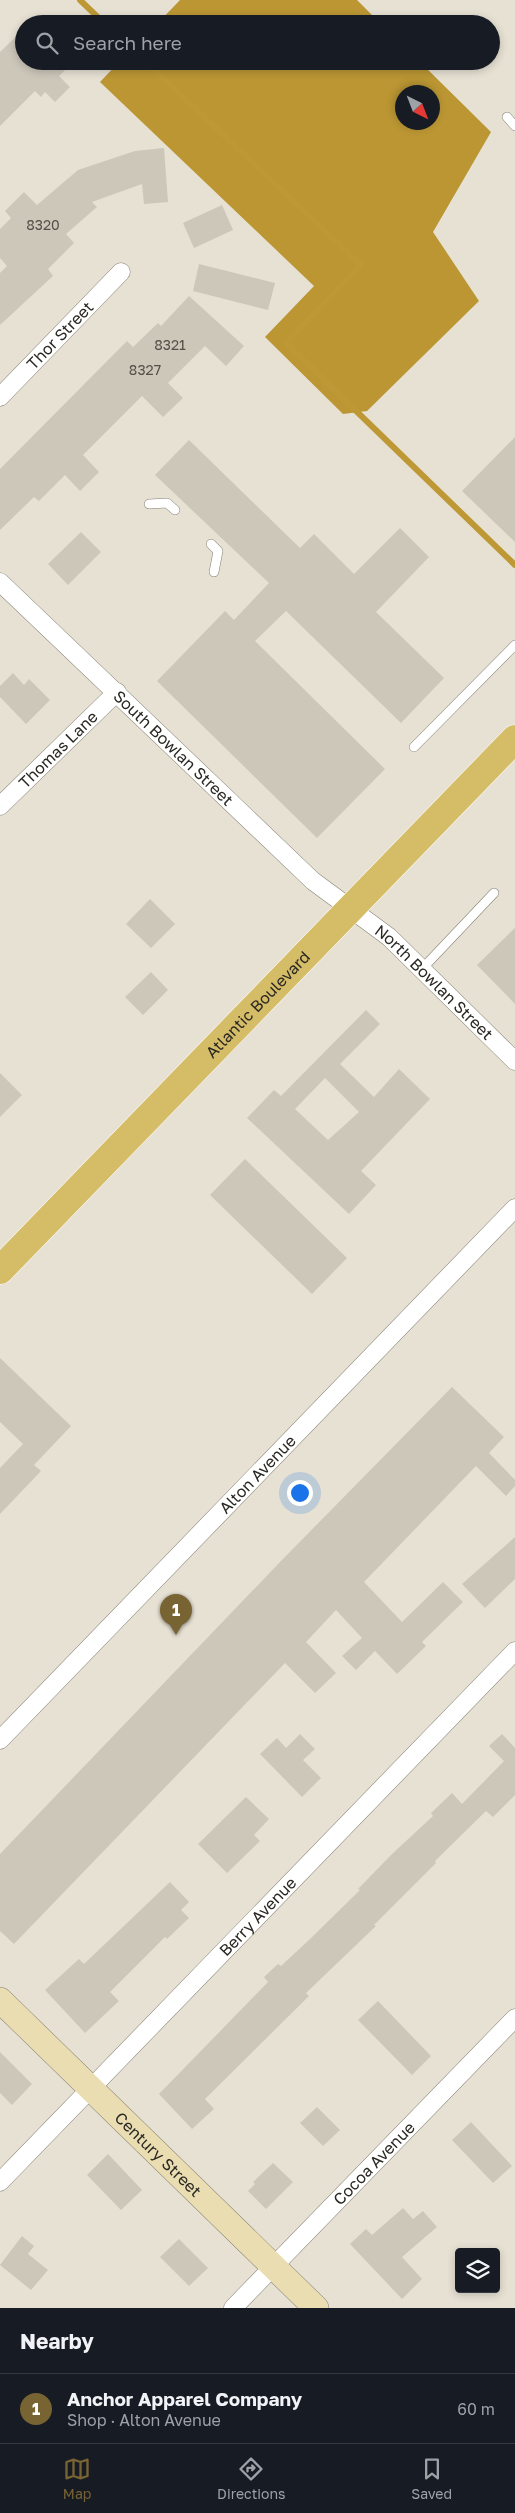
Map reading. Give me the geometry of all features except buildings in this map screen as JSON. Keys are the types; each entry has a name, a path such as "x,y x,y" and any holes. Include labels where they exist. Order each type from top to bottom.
{"main road":[{"name":"Atlantic Boulevard","path":"0,1270 515,738"}],"street":[{"name":"Thor Street","path":"0,397 121,272"},
{"name":"South Bowlan Street","path":"0,582 313,881 350,909"},
{"name":"Thomas Lane","path":"0,806 117,692"},
{"name":"North Bowlan Street","path":"350,909 389,937 515,1062"},
{"name":"Alton Avenue","path":"0,1740 515,1208"},
{"name":"Berry Avenue","path":"0,2182 515,1651"},
{"name":"Century Street","path":"0,2000 316,2308"},
{"name":"Cocoa Avenue","path":"232,2308 515,2018"}],"lane":[{"path":"507,117 515,126"},
{"path":"149,504 167,503 174,510"},
{"path":"211,544 218,552 214,572"},
{"path":"414,747 515,645"},
{"path":"422,969 494,893"}],"shaded area":[{"path":"180,0 357,0 372,15 166,15"},
{"path":"111,70 428,70 491,132 433,232 479,301 367,411 343,414 265,337 314,286 100,82"}],"waterway":[{"path":"80,0 96,15"},
{"path":"155,70 361,265 286,343 515,565"}],"place":[{"name":"Anchor Apparel Company","path":"176,1635"}]}
